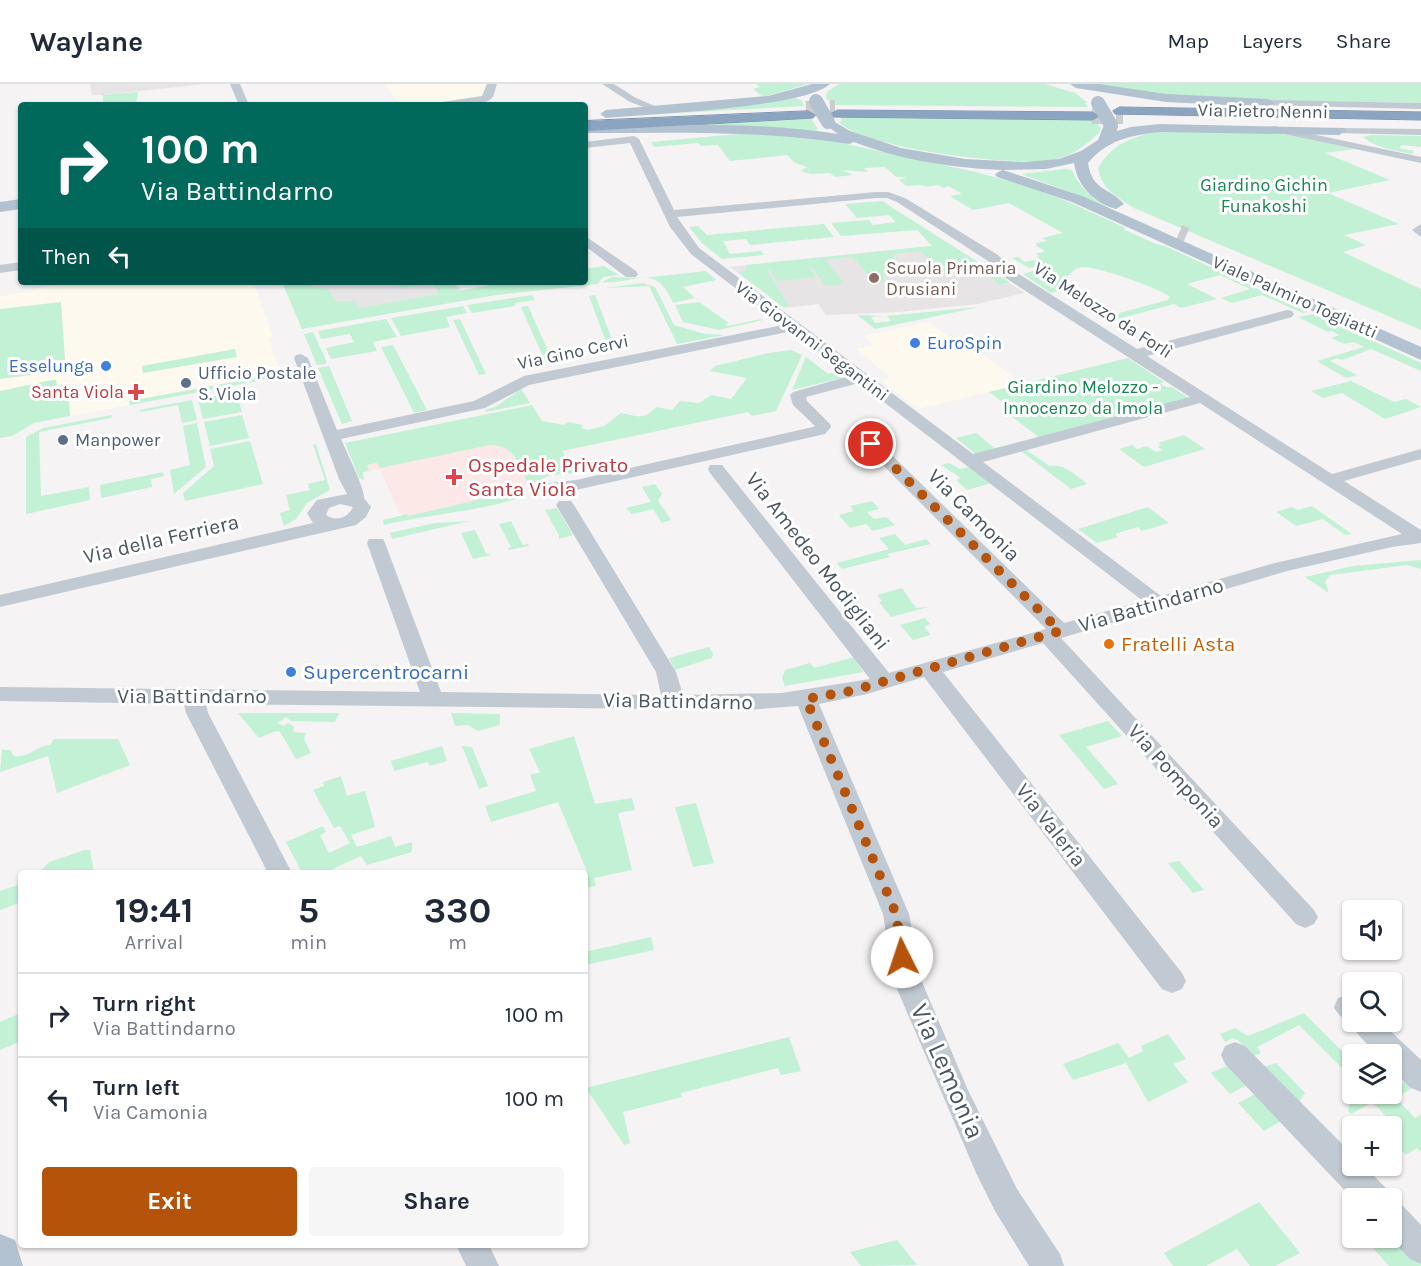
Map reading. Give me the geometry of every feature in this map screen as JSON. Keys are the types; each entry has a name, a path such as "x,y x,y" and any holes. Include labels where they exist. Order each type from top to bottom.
{"highway":[{"path":"1268,103 1421,111"},
{"path":"588,119 810,108"},
{"path":"588,127 810,108"},
{"path":"834,115 1093,110"},
{"path":"1118,117 1421,116"},
{"path":"1118,117 1421,121"},
{"path":"1346,131 1361,127 1421,127"}],"main road":[{"path":"825,84 810,108 834,115 849,135 885,147"},
{"path":"588,118 631,111 768,100 825,84"},
{"path":"588,127 799,132 937,158 990,165 1026,166 1066,162 1089,153 1110,134 1118,117 1093,110 1084,92 1061,84"},
{"path":"1076,84 1183,100 1268,103"},
{"name":"Via Pietro Nenni","path":"1105,140 1131,131 1160,128 1346,131"},
{"path":"634,139 724,130"},
{"name":"Viale Palmiro Togliatti","path":"1089,153 1082,160 1083,176 1093,189 1121,207 1174,237 1421,354"},
{"name":"Viale Palmiro Togliatti","path":"937,158 1047,188 1174,237 1421,340"},
{"path":"0,207 18,204"},
{"path":"0,213 18,210"},
{"path":"0,1255 2,1266"}],"street":[{"path":"234,84 243,102"},
{"path":"463,102 488,97 492,84"},
{"path":"608,84 628,98 657,109"},
{"path":"628,98 634,107 631,111"},
{"path":"1268,103 1421,106"},
{"path":"1273,129 1421,160"},
{"path":"1346,131 1353,139 1386,152"},
{"name":"Via Pietro Nenni","path":"1346,131 1421,132"},
{"path":"588,136 615,141"},
{"path":"588,145 634,139"},
{"name":"Via Giovanni Segantini","path":"634,139 680,234 695,251 1158,603"},
{"name":"Via Melozzo da Forlì","path":"670,214 876,195 891,196 993,258 1009,274 1421,537"},
{"path":"588,242 631,274"},
{"path":"0,269 18,266"},
{"path":"1136,354 1287,314"},
{"name":"Via Gino Cervi","path":"332,436 479,405 524,381 794,327"},
{"path":"301,358 348,479 356,491 355,501 333,500"},
{"path":"555,487 576,485 819,431 823,427 822,424 799,402 798,395 860,378"},
{"path":"971,460 1203,398"},
{"name":"Via Camonia","path":"857,430 1054,633"},
{"path":"1332,479 1421,454"},
{"name":"Via Amedeo Modigliani","path":"716,469 884,682"},
{"name":"Via della Ferriera","path":"324,520 320,507 333,500 344,489 348,479"},
{"name":"Via della Ferriera","path":"0,601 284,536 324,520 346,522 358,516 362,507 355,501"},
{"path":"565,505 666,672 674,702"},
{"name":"Via Battindarno","path":"0,694 747,703 806,699 884,682 1335,554 1421,537"},
{"path":"376,543 433,699"},
{"name":"Via Battindarno","path":"1335,554 1421,549"},
{"name":"Via Pomponia","path":"1054,633 1305,917"},
{"name":"Via Valeria","path":"929,669 1172,981"},
{"path":"193,696 197,713 278,870"},
{"name":"Via Lemonia","path":"806,699 896,914 908,982 1002,1192 1048,1266"},
{"path":"1373,1032 1421,1078"},
{"path":"1235,1055 1364,1188"},
{"path":"1402,1228 1421,1248"},
{"path":"474,1248 483,1266"}],"shaded area":[{"path":"90,84 205,84 92,95"},
{"path":"385,84 485,84 487,86 485,96 479,98 450,102 398,102"},
{"name":"Scuola Primaria Drusiani","path":"950,244 1025,293 977,304 899,312 826,315 818,304 785,308 730,267"},
{"path":"52,285 254,285 273,336 269,339 280,373 262,380 34,423 12,436 0,438 0,297"},
{"path":"289,285 457,285 461,290 302,318"},
{"path":"929,322 955,341 963,339 1022,384 918,409 880,380 890,377 856,349 874,345 864,336"},
{"name":"Ospedale Privato Santa Viola","path":"500,445 509,449 527,483 525,489 408,516 407,514 400,515 380,469 369,471 367,465"}],"green space":[{"path":"756,84 808,84 763,97 753,89 760,87"},
{"path":"840,84 1045,84 1075,93 1088,103 1085,103 1088,107 833,105 830,100 827,100 826,95 829,90"},
{"path":"1092,84 1421,84 1421,103 1186,99"},
{"path":"138,92 136,102 103,102 103,95"},
{"path":"794,98 801,100 804,106 623,116"},
{"path":"810,117 818,129 814,131 628,127"},
{"path":"840,117 1094,118 1101,128 1099,133 1085,145 1063,157 1038,161 1011,161 909,148 854,132 839,122 842,121"},
{"name":"Giardino Gichin Funakoshi","path":"1166,131 1263,132 1291,135 1354,149 1325,153 1390,180 1328,193 1399,224 1344,235 1366,245 1343,252 1421,289 1421,330 1134,208 1111,192 1103,182 1098,168 1104,159 1127,141 1146,134"},
{"path":"749,133 837,142 976,172 1026,186 1064,200 1308,312 1302,313 1262,295 1232,303 1221,298 1250,289 1220,275 1187,284 1217,299 1181,308 1174,304 1115,320 1109,316 1167,300 1170,297 1128,279 1102,270 1084,267 1075,270 1064,280 1072,287 1051,293 1023,274 1049,266 1046,264 1029,268 1012,258 1018,257 1025,262 1039,259 1036,254 1045,251 1035,245 1036,243 1047,241 1042,238 1063,233 1009,203 973,210 950,196 962,194 949,186 943,188 938,185 906,186 899,180 907,177 896,177 885,167 864,168 868,172 842,170 853,175 835,177 830,173 811,174 801,171 807,167 795,163 787,155 730,161 718,145 701,146 698,143 654,147 651,142"},
{"path":"1371,135 1421,136 1421,147 1402,145 1399,148 1414,151 1412,154 1392,150 1363,137"},
{"path":"1072,170 1079,183 1089,194 1114,210 1021,174"},
{"path":"882,201 1009,282 999,285 983,269 941,273 921,251 891,254 904,270 890,271 883,277 886,282 874,283 853,257 826,260 844,284 826,286 812,267 809,267 816,277 777,281 770,270 767,271 789,306 783,307 739,273 746,270 746,265 932,246 917,230 841,236 831,223 869,220 873,225 896,222 889,215 857,218 845,204"},
{"path":"1114,210 1172,235 1130,218"},
{"path":"824,224 834,237 750,245 746,239 723,241 730,254 761,251 764,255 722,259 702,243 689,227 698,226 707,235"},
{"path":"604,266 619,275 603,277 598,284 496,295 302,329 283,285 312,285 329,289 335,301 354,301 358,308 439,294 433,285 454,285 458,291 492,285 588,285 588,269"},
{"path":"706,271 716,280 683,287 695,298 673,303 659,282 644,278"},
{"path":"612,277 642,278 614,282 602,282"},
{"path":"643,283 655,287 674,325 705,334 725,335 677,344 649,286 605,288"},
{"path":"399,285 422,285 401,289"},
{"path":"532,295 535,300 515,303 515,306 472,313 467,305"},
{"path":"595,295 615,347 608,347 589,296"},
{"path":"61,302 65,360 56,362 56,369 53,372 0,379 0,309"},
{"path":"699,302 729,323 725,324 728,326 763,320 719,330 683,322 675,305"},
{"path":"463,306 467,313 446,317 450,327 401,336 391,318"},
{"path":"528,306 553,362 546,363 521,307"},
{"path":"979,307 875,329 857,315 883,316 871,317 875,323 891,321 887,316"},
{"path":"1314,314 1421,363 1421,371 1371,349 1342,360 1337,358 1330,361 1357,375 1346,378 1317,361 1364,347 1354,342 1344,344 1331,338 1339,335 1298,317"},
{"path":"386,319 397,337 373,342 377,351 331,359 326,348 354,342 350,334 321,339 318,331"},
{"path":"460,319 486,374 479,375 453,320"},
{"path":"313,332 326,364 317,365 304,334"},
{"path":"393,345 427,410 414,413 381,347"},
{"path":"235,349 237,357 143,373 142,366"},
{"path":"791,350 802,355 776,411 752,416 748,412 562,451 575,473 551,475 528,485 513,455 508,450 494,445 380,468 377,463 367,465 369,471 363,472 364,480 359,478 345,443 532,405 542,421 564,425 568,422 583,425 581,428 588,430 604,426 621,413 644,416 656,407 672,410 680,401 699,403 711,395 731,399 747,378 710,371 715,366 768,353"},
{"path":"806,357 828,374 835,372 842,378 792,390"},
{"name":"Giardino Melozzo - Innocenzo da Imola","path":"1128,358 1164,382 1160,383 1166,387 1172,387 1189,398 1040,438 1007,413 1014,411 989,392"},
{"path":"329,366 352,421 342,424 318,368"},
{"path":"272,375 262,380 130,405 129,401"},
{"path":"56,380 57,386 68,384 70,416 34,423 12,436 0,438 0,391"},
{"path":"1351,381 1394,402 1406,399 1421,407 1385,419 1342,393 1323,398 1311,391"},
{"path":"521,389 530,403 486,412 485,410 497,406"},
{"path":"236,392 242,412 203,419 198,399"},
{"path":"192,400 197,420 182,423 178,405 141,412 139,410"},
{"path":"112,415 111,418 39,432 41,496 89,487 90,500 26,514 26,437 43,428"},
{"path":"242,415 249,438 210,446 204,422"},
{"path":"197,423 206,467 174,494 170,470 190,465 183,426"},
{"path":"976,433 997,450 977,455 956,438"},
{"path":"1184,435 1205,449 1144,467 1119,449 1132,445 1137,449 1147,446 1156,452 1163,450 1158,447 1161,445 1158,443"},
{"path":"250,441 263,484 185,501 183,493 214,466 210,449"},
{"path":"316,444 330,490 307,503 296,519 284,526 280,513 290,510 286,495 310,490 308,484 325,480 313,445"},
{"path":"1026,450 1050,466 1060,466 1070,471 1087,484 1071,489 1021,451"},
{"path":"949,463 960,469 970,467 992,483 967,490 956,480 961,478 941,465"},
{"path":"163,472 164,476 151,479 152,487 101,498 100,485"},
{"path":"655,484 662,494 658,501 671,520 662,523 653,509 632,514 626,508 651,502 642,487"},
{"path":"525,489 519,498 502,503 384,525 383,520"},
{"path":"872,501 879,509 867,512 874,519 886,517 895,525 873,531 866,524 850,528 839,515 854,511 850,506"},
{"path":"1312,506 1352,534 1345,535 1323,519 1296,526 1276,512 1292,507 1298,510"},
{"path":"1148,507 1169,523 1142,531 1138,527 1115,534 1118,537 1097,543 1078,529"},
{"path":"557,508 573,535 559,539 545,510"},
{"path":"469,521 392,539 390,533 435,523"},
{"path":"511,521 523,545 528,544 529,546 509,550 508,548 511,547 499,524"},
{"path":"475,530 486,553 491,555 473,559 461,533"},
{"path":"895,534 905,545 926,539 931,544 887,554 890,557 842,569 837,563 889,549 879,538"},
{"path":"1421,560 1421,569 1407,565 1330,575 1325,582 1329,593 1305,577 1353,566"},
{"path":"902,588 916,608 928,607 891,617 879,602 882,601 877,595"},
{"path":"925,618 930,624 924,627 931,635 913,640 900,625"},
{"path":"709,647 713,654 712,658 675,670 669,658"},
{"path":"854,657 863,672 785,686 782,678 785,670 810,663 814,668"},
{"path":"238,713 339,713 335,722 291,721 286,717 278,723 284,726 288,723 294,727 293,732 306,733 304,739 311,753 296,759 280,732 276,731 259,738"},
{"path":"451,713 500,714 500,725 478,731 468,725 455,726"},
{"path":"1108,721 1122,736 1086,747 1118,784 1104,789 1059,735"},
{"path":"574,736 595,804 632,798 635,810 618,813 632,870 594,878 596,886 588,887 588,870 558,802 491,822 485,806 536,791 530,775 540,772 529,749"},
{"path":"54,739 118,739 130,765 57,793 48,756 0,772 2,750 10,750 14,756 25,755 50,745"},
{"path":"442,746 447,761 430,766 428,762 394,771 391,761"},
{"path":"462,746 472,747 488,786 479,789"},
{"path":"341,776 347,796 365,791 375,827 351,835 357,847 391,836 395,847 412,842 412,852 367,865 361,856 331,870 300,870 286,842 323,826 326,832 320,835 329,853 350,843 340,826 334,828 313,790 324,786 323,782"},
{"path":"696,803 714,863 693,867 675,807"},
{"path":"90,850 93,870 42,870 49,862"},
{"path":"1179,861 1204,890 1193,893 1168,863"},
{"path":"18,885 18,903 0,910 0,891"},
{"path":"651,937 654,950 588,964 588,951"},
{"path":"1304,1013 1342,1051 1342,1068 1299,1025 1257,1047 1261,1053 1253,1056 1239,1041 1233,1038 1225,1042 1220,1034 1235,1028 1248,1036"},
{"path":"18,1014 18,1042 0,1050 0,1022"},
{"path":"1168,1034 1186,1059 1173,1064 1188,1082 1148,1102 1126,1063 1073,1080 1063,1064 1118,1043 1129,1058 1143,1051 1141,1046"},
{"path":"789,1037 801,1071 781,1075 778,1068 681,1093 682,1097 623,1112 630,1143 624,1145 588,1091 588,1087"},
{"path":"1276,1063 1305,1093 1298,1103 1264,1067"},
{"path":"1230,1064 1248,1084 1230,1094 1211,1073"},
{"path":"1406,1081 1414,1087 1402,1094 1402,1083"},
{"path":"1257,1093 1283,1120 1264,1131 1238,1103"},
{"path":"1349,1104 1368,1104 1351,1114 1348,1111"},
{"path":"1374,1104 1402,1104 1415,1118 1421,1114 1421,1152 1417,1148 1406,1155 1402,1151 1402,1116 1386,1116"},
{"path":"1259,1202 1300,1253 1275,1266 1250,1266 1237,1249 1206,1266 1173,1266 1164,1253"},
{"path":"897,1240 917,1265 861,1266 850,1252"},
{"path":"1402,1245 1421,1265 1421,1266 1389,1266 1373,1248 1402,1248"}],"tunnel":[{"path":"806,109 835,108"},
{"path":"1092,116 1123,116"},
{"path":"1179,233 1186,236"}],"place":[{"name":"Scuola Primaria Drusiani","path":"874,278"},
{"name":"EuroSpin","path":"915,343"},
{"name":"Esselunga","path":"106,366"},
{"name":"Ufficio Postale S. Viola","path":"186,383"},
{"name":"Santa Viola","path":"136,392"},
{"name":"Manpower","path":"63,440"},
{"name":"Ospedale Privato Santa Viola","path":"454,477"},
{"name":"Fratelli Asta","path":"1109,644"},
{"name":"Supercentrocarni","path":"291,672"}],"route":[{"path":"871,444 1060,631 851,691 806,699 896,914 902,957"}]}
